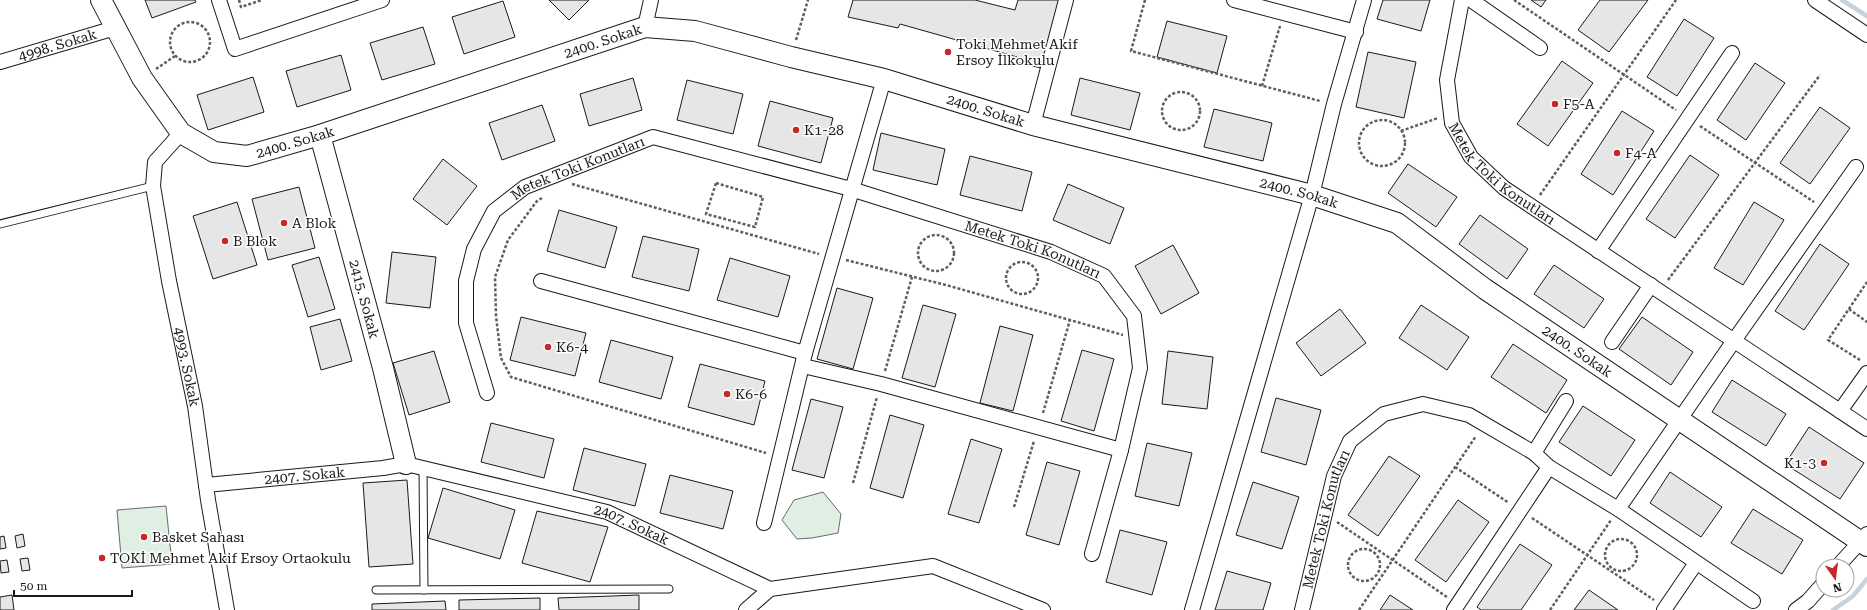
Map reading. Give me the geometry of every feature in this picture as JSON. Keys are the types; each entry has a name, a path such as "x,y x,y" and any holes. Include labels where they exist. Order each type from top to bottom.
{"main road":[{"name":"2400. Sokak","path":"101,0 142,78 181,133 214,152 247,156 320,135 645,27 695,31 791,57 884,79 1033,125 1312,195 1397,223 1485,289 1865,540"},
{"name":"2415. Sokak","path":"320,135 383,368 414,466"}],"street":[{"path":"219,0 235,49 358,4 382,0"},
{"path":"645,27 651,0"},
{"path":"1033,125 1066,0"},
{"path":"1234,0 1356,32"},
{"path":"1192,610 1312,195 1334,104 1364,0"},
{"name":"Metek Toki Konutları","path":"1462,0 1447,80 1452,123 1471,157 1504,188 1655,288 1733,342 1867,429"},
{"path":"1471,0 1540,48"},
{"path":"1815,0 1867,35"},
{"name":"4998. Sokak","path":"0,62 115,28"},
{"path":"1598,251 1732,53"},
{"path":"764,523 804,360 826,255 852,189 884,79"},
{"name":"4993. Sokak","path":"181,133 156,162 153,186 169,281 195,406 206,485 227,610"},
{"name":"Metek Toki Konutları","path":"487,393 466,323 466,281 474,249 494,211 525,187 653,137 852,189 1051,252 1104,276 1134,316 1140,368 1121,450 1092,554"},
{"path":"1618,509 1733,342 1856,168"},
{"path":"541,281 881,384 1121,450"},
{"path":"1612,342 1655,288"},
{"path":"1840,411 1867,374"},
{"path":"1534,453 1566,401"},
{"name":"Metek Toki Konutları","path":"1302,610 1334,476 1350,440 1384,414 1423,404 1469,415 1534,453 1549,467 1618,509 1753,601"},
{"name":"2407. Sokak","path":"206,485 414,466 607,512 770,589"},
{"path":"1455,607 1549,467"},
{"path":"1846,558 1865,540"},
{"path":"1664,609 1696,563"},
{"path":"746,610 770,589 933,566 1043,610"},
{"path":"1796,610 1808,601 1815,593"}],"lane":[{"path":"0,224 153,186"},
{"path":"414,466 424,590"},
{"path":"376,590 669,588"}],"path":[{"path":"239,0 241,7 262,0"},
{"path":"791,57 808,0"},
{"path":"1145,0 1131,50 1334,104"},
{"path":"1514,0 1826,211"},
{"path":"1532,207 1676,0"},
{"path":"1262,86 1284,14"},
{"path":"194,23 205,29 210,42 209,49 201,60 188,63 175,56 172,51 170,38 176,28 182,24 194,23"},
{"path":"142,78 175,56"},
{"path":"1655,288 1755,162 1820,75"},
{"path":"1179,92 1186,93 1196,99 1199,116 1192,126 1181,129 1174,128 1165,120 1162,108 1168,97 1179,92"},
{"path":"1401,131 1451,112"},
{"path":"1382,120 1390,122 1401,131 1405,145 1403,153 1393,163 1379,166 1365,160 1361,153 1359,138 1367,125 1382,120"},
{"path":"567,182 826,255 953,287 1137,339"},
{"path":"716,183 763,197 755,227 738,223 706,214 716,183"},
{"path":"543,197 537,200 508,240 495,277 496,316 501,358 511,377 771,455"},
{"path":"930,236 942,236 952,243 954,254 950,265 939,271 933,271 923,266 918,255 918,249 925,239 930,236"},
{"path":"818,262 826,255"},
{"path":"1023,263 1033,267 1037,276 1035,286 1026,293 1021,294 1012,290 1006,282 1007,272 1010,268 1013,265 1023,263"},
{"path":"1860,361 1828,340 1867,282"},
{"path":"1849,309 1867,322"},
{"path":"1359,610 1484,424"},
{"path":"1455,467 1587,555 1664,609"},
{"path":"1550,610 1618,509"},
{"path":"1325,514 1392,560 1455,607"},
{"path":"1624,539 1633,544 1637,554 1637,559 1631,567 1621,571 1612,567 1608,563 1606,553 1607,548 1614,541 1624,539"},
{"path":"1361,550 1371,551 1378,559 1379,570 1373,578 1368,581 1357,580 1350,574 1348,564 1352,554 1356,552 1361,550"}],"green space":[{"path":"823,492 841,514 838,533 797,539 782,520 794,500"},
{"name":"Basket Sahası","path":"166,506 172,564 122,568 117,510"}],"building":[{"path":"145,0 195,0 196,2 152,18"},
{"path":"549,0 589,0 569,20"},
{"path":"853,0 975,0 1015,10 1018,0 1062,0 1041,68 1016,62 1017,57 900,24 898,28 848,17"},
{"path":"1383,0 1430,0 1421,31 1377,19"},
{"path":"1531,0 1546,0 1541,7"},
{"path":"1600,0 1648,0 1609,52 1578,30"},
{"path":"503,1 515,37 464,54 452,17"},
{"path":"1684,19 1714,38 1677,96 1647,77"},
{"path":"1167,21 1227,36 1217,73 1157,57"},
{"path":"423,27 435,64 382,80 370,43"},
{"path":"1368,52 1416,62 1404,118 1356,107"},
{"path":"341,55 351,90 297,107 286,71"},
{"name":"F5-A","path":"1562,61 1593,83 1548,146 1517,124"},
{"path":"1755,63 1785,83 1746,140 1717,120"},
{"path":"253,77 264,112 208,130 197,95"},
{"path":"633,78 642,110 589,126 580,94"},
{"path":"1080,78 1140,93 1130,130 1071,115"},
{"path":"687,80 743,94 733,134 677,120"},
{"name":"K1-28","path":"770,101 833,118 821,163 758,146"},
{"path":"542,105 555,141 502,160 489,123"},
{"path":"1820,107 1850,128 1810,184 1780,163"},
{"path":"1214,109 1272,123 1263,161 1204,147"},
{"name":"F4-A","path":"1622,111 1654,131 1613,195 1581,174"},
{"path":"881,133 945,149 937,185 873,170"},
{"path":"1690,155 1719,175 1675,238 1646,219"},
{"path":"970,156 1032,172 1022,211 960,195"},
{"path":"443,159 477,186 447,225 413,199"},
{"path":"1408,164 1457,197 1436,227 1388,193"},
{"path":"1068,184 1124,208 1110,244 1053,220"},
{"name":"A Blok","path":"299,187 315,248 268,260 252,199"},
{"name":"B Blok","path":"237,202 257,265 213,279 193,216"},
{"path":"1754,202 1784,220 1743,285 1714,268"},
{"path":"559,210 617,227 605,268 547,251"},
{"path":"1480,215 1528,249 1507,279 1459,244"},
{"path":"643,236 699,249 689,291 632,277"},
{"path":"1820,244 1849,264 1804,330 1775,311"},
{"path":"1173,245 1199,293 1161,314 1135,266"},
{"path":"392,252 436,257 430,308 386,303"},
{"path":"319,257 335,309 308,317 292,265"},
{"path":"730,258 790,276 778,317 717,300"},
{"path":"1554,265 1604,299 1584,328 1534,294"},
{"path":"837,288 873,298 853,369 817,359"},
{"path":"923,305 956,314 935,387 902,378"},
{"path":"1421,305 1469,337 1447,370 1399,338"},
{"path":"1340,309 1366,343 1321,376 1296,343"},
{"name":"K6-4","path":"521,317 586,333 575,376 510,360"},
{"path":"1642,317 1693,352 1671,385 1619,349"},
{"path":"340,319 352,361 321,370 310,327"},
{"path":"1000,326 1033,335 1013,411 980,403"},
{"path":"611,340 673,357 661,399 599,382"},
{"path":"1513,344 1567,380 1546,413 1491,377"},
{"path":"1082,350 1114,359 1094,431 1061,421"},
{"path":"434,351 450,402 409,415 393,363"},
{"path":"1168,351 1213,357 1207,409 1162,404"},
{"name":"K6-6","path":"700,364 765,381 754,425 688,407"},
{"path":"1732,380 1786,414 1766,446 1712,412"},
{"path":"1276,398 1321,410 1306,465 1261,452"},
{"path":"811,399 843,407 824,478 792,470"},
{"path":"1583,406 1635,440 1611,476 1559,442"},
{"path":"890,415 924,425 903,498 870,488"},
{"path":"491,423 554,439 544,478 481,462"},
{"name":"K1-3","path":"1809,427 1864,463 1840,499 1785,464"},
{"path":"971,439 1002,449 979,523 948,514"},
{"path":"1147,443 1192,453 1179,506 1135,496"},
{"path":"584,448 646,464 635,506 573,490"},
{"path":"1389,456 1420,476 1378,536 1348,515"},
{"path":"1047,462 1080,471 1059,545 1026,535"},
{"path":"1670,472 1722,507 1701,537 1650,503"},
{"path":"670,475 733,491 723,529 660,513"},
{"path":"407,480 413,564 369,567 363,483"},
{"path":"1253,482 1299,497 1282,549 1236,535"},
{"path":"443,488 515,510 500,559 428,538"},
{"path":"1458,500 1489,522 1446,582 1415,560"},
{"path":"1753,509 1803,540 1782,574 1731,543"},
{"path":"537,511 608,527 590,582 522,563"},
{"path":"1120,530 1167,542 1152,595 1106,582"},
{"path":"23,534 25,546 17,548 15,536"},
{"path":"4,536 6,548 0,549 0,537"},
{"path":"1520,544 1552,565 1521,610 1481,610 1477,607"},
{"path":"28,558 30,570 22,571 20,559"},
{"path":"7,560 9,572 1,573 0,561"},
{"path":"1227,571 1271,583 1263,610 1215,610"},
{"path":"1589,590 1618,610 1574,610"},
{"path":"12,595 14,610 0,610 0,597"},
{"path":"639,595 639,610 559,610 558,598"},
{"path":"1390,595 1413,610 1380,610"},
{"path":"540,598 540,610 459,610 459,600"},
{"path":"445,601 446,610 372,610 372,604"}],"waterway":[{"path":"1842,0 1867,16"},
{"path":"1833,610 1853,596 1867,579"}],"place":[{"name":"Toki Mehmet Akif Ersoy İlkokulu","path":"948,52"},
{"name":"F5-A","path":"1555,104"},
{"name":"K1-28","path":"796,130"},
{"name":"F4-A","path":"1617,153"},
{"name":"A Blok","path":"284,223"},
{"name":"B Blok","path":"225,241"},
{"name":"K6-4","path":"548,347"},
{"name":"K6-6","path":"727,394"},
{"name":"K1-3","path":"1824,463"},
{"name":"Basket Sahası","path":"144,537"},
{"name":"TOKİ Mehmet Akif Ersoy Ortaokulu","path":"102,558"}]}
